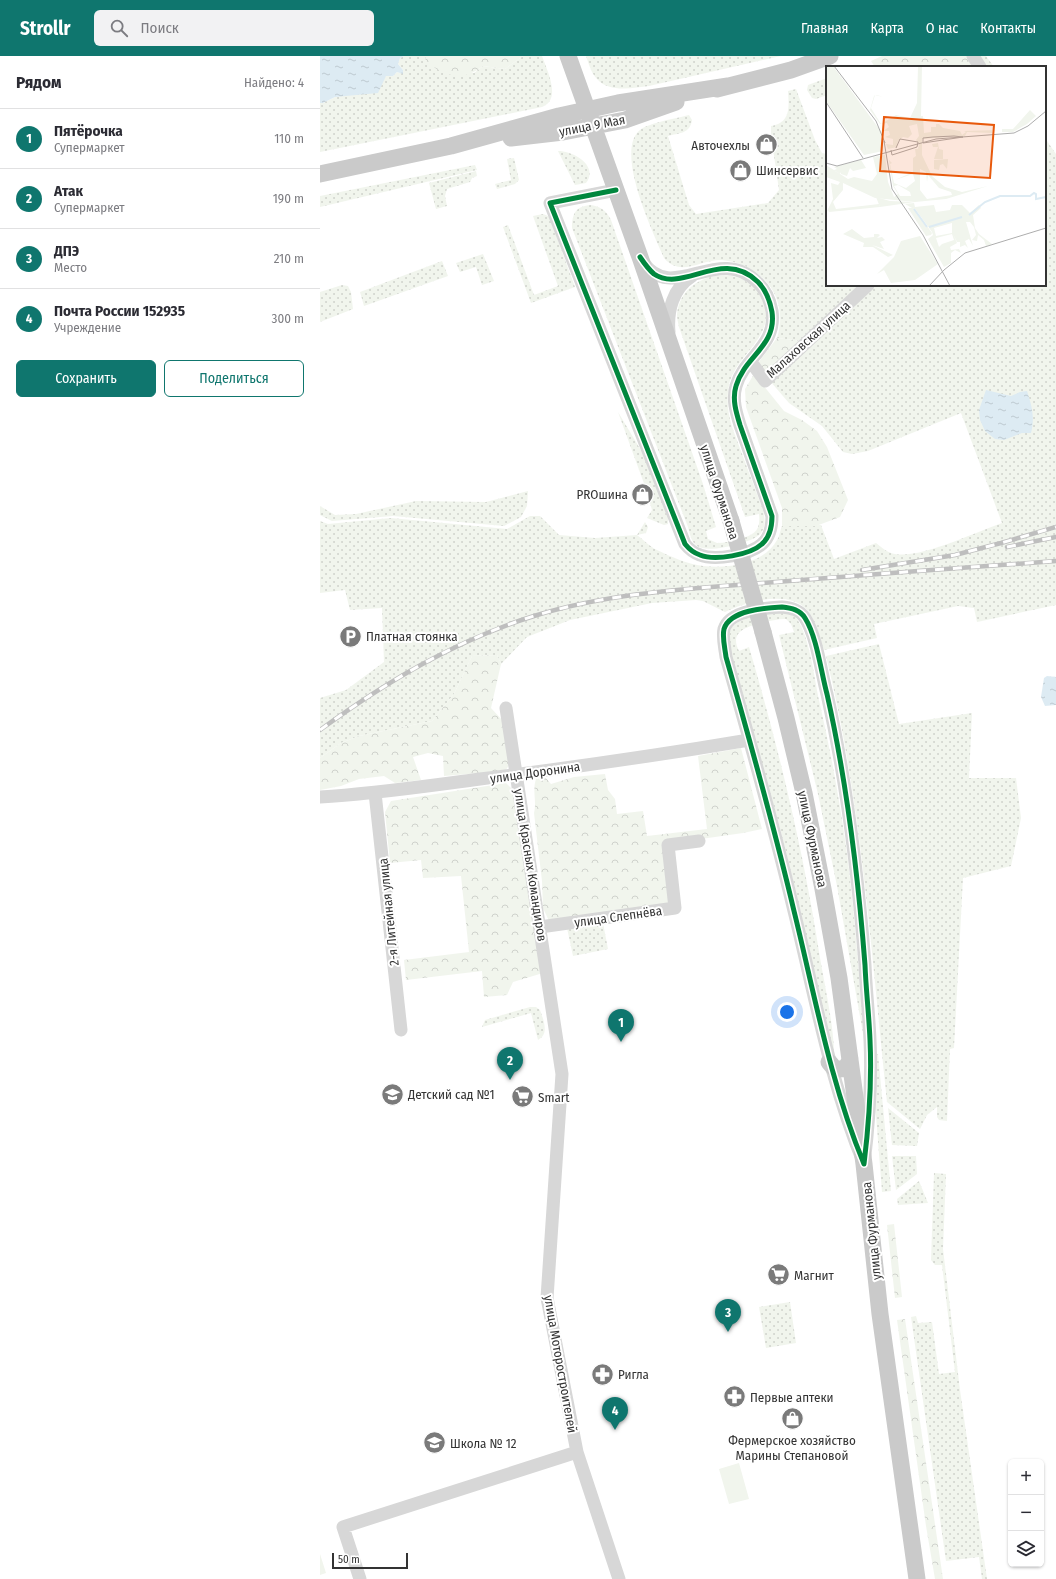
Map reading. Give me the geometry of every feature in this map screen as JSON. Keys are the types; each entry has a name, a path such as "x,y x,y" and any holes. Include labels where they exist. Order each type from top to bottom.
{"main road":[{"name":"улица Фурманова","path":"568,56 671,346 731,522 763,632 804,793 839,978 851,1060 880,1314 917,1579"},
{"name":"улица 9 Мая","path":"452,146 563,132 625,120 691,97 791,70 830,56"},
{"name":"улица 9 Мая","path":"320,174 452,146 559,116 618,103 728,86"},
{"path":"829,1062 834,1068 841,1070 847,1066 851,1060"}],"street":[{"path":"973,56 979,66"},
{"path":"616,190 550,203 685,544 690,550 700,556 723,557 743,554 763,544 769,536 772,525 772,516 770,505 736,410 736,386 750,362 768,339 772,328 773,318 771,304 766,292 757,282 746,274 734,269 721,268 685,277 673,279 664,278 654,274 640,258"},
{"path":"671,346 669,326 673,300 678,289 697,273"},
{"name":"Малаховская улица","path":"750,362 765,380 867,286"},
{"path":"782,607 798,611 805,618 810,629 817,654 839,752 861,911 870,1042 869,1115 864,1164 851,1133 829,1062 779,847 726,657 723,640 724,629 728,622 735,616 765,608 782,607"},
{"name":"улица Красных Командиров","path":"506,708 551,999"},
{"name":"улица Доронина","path":"320,797 376,793 516,775 658,755 749,740"},
{"name":"2-я Литейная улица","path":"376,793 401,1030"},
{"name":"улица Слепнёва","path":"540,927 675,908 668,845 699,842"},
{"name":"улица Моторостроителей","path":"551,999 562,1074 547,1298 577,1452 619,1579"},
{"path":"851,1060 855,1066 862,1067 868,1064 870,1060"},
{"path":"360,1579 343,1527 577,1452"}],"green space":[{"path":"404,56 426,56 425,62 474,73 483,66 505,69 523,56 542,56 551,84 551,98 548,103 542,107 320,152 320,103 335,97 355,94 386,76 393,76 397,72 403,74 403,70 398,64 400,58"},
{"path":"426,56 523,56 505,69 483,66 475,71 461,76 447,73 433,67 425,62"},
{"path":"586,56 781,56 649,86 636,88 615,88 602,83 595,77"},
{"path":"882,56 968,56 973,66 874,66 871,61"},
{"path":"977,56 986,56 993,66 983,66"},
{"path":"826,78 826,95 816,99 812,98 807,90 808,85"},
{"path":"796,89 815,140 822,153 826,154 826,286 864,286 803,341 777,338 780,323 780,310 776,297 760,276 749,268 722,260 714,260 692,266 677,267 664,258 638,192 633,173 631,155 633,140 644,127 689,115 692,120 689,128 683,132 668,136 689,205 696,214 768,203 779,190 771,126 782,122 785,118 789,103 788,91"},
{"path":"1046,139 1056,154 1056,605 977,622 974,608 958,606 874,624 877,638 824,650 810,614 799,604 790,600 767,599 755,601 725,612 703,601 696,600 652,603 570,620 527,637 501,664 497,655 472,656 454,694 432,721 359,736 341,743 320,758 320,698 346,690 384,662 382,608 350,610 345,590 320,593 320,521 328,524 391,518 507,529 530,516 540,516 559,535 595,538 637,535 654,549 680,560 703,566 723,567 754,560 763,555 771,548 779,537 782,526 821,525 834,559 876,543 887,551 895,554 919,553 948,544 1002,523 961,413 868,451 852,454 843,452 822,426 789,403 770,381 873,286 1046,286"},
{"path":"558,151 571,154 587,165 589,177 586,183 575,185"},
{"path":"514,158 519,180 515,184 497,189 495,184 511,180 507,159"},
{"path":"475,165 477,170 320,207 320,196"},
{"path":"476,171 477,176 472,178 470,182 447,189 445,196 447,206 436,209 429,183"},
{"path":"591,205 603,210 611,220 703,484 716,527 706,531 708,539 717,543 739,539 752,534 758,528 759,514 745,517 679,327 677,315 681,300 689,289 700,281 714,276 728,276 742,279 753,287 762,299 766,312 765,324 761,334 733,374 729,385 728,396 732,427 763,510 765,522 763,530 757,537 740,544 710,549 697,546 692,540 572,228 573,218 576,211 582,207"},
{"path":"543,214 548,216 550,219 575,287 531,303 503,227 508,225 534,295 558,286 533,216"},
{"path":"483,254 494,281 482,285 476,267 460,272 456,263"},
{"path":"442,261 448,276 364,306 360,292"},
{"path":"342,285 348,286 351,292 353,309 320,322 320,292"},
{"path":"777,338 803,341 767,375 758,363"},
{"path":"754,374 784,411 802,420 817,431 827,447 848,500 840,517 816,526 782,526 782,508 746,407 745,389"},
{"path":"618,412 642,452 668,516 668,524 664,525 647,518 652,510 646,489"},
{"path":"528,491 527,506 521,517 504,526 393,516 332,521 320,515 320,506 335,515 356,514 416,501 486,502"},
{"path":"645,522 648,527 646,533 637,535"},
{"path":"772,612 786,612 795,616 805,636 831,754 846,846 865,1045 837,886 818,794 779,635 794,632 791,624 786,619 767,622 745,629 738,635 736,645 739,651 749,647 790,801 814,919 830,1016 834,1051 829,1041 800,909 781,832 729,646 730,631 737,623 748,618"},
{"path":"879,644 899,724 972,713 969,778 1016,778 1021,818 1011,866 963,878 954,1048 950,1049 947,1121 939,1120 937,1117 937,1107 927,1115 920,1129 887,1102 857,822 838,711 826,656"},
{"path":"497,655 501,664 491,708 503,721 510,764 505,771 444,776 443,756 428,753 413,757 421,780 395,783 384,776 359,779 341,786 320,790 320,758 341,743 359,736 432,721 454,694 472,656"},
{"path":"741,748 762,829 666,844 671,905 549,921 543,908 542,881 534,813 534,788 536,779 546,778 551,784 574,777 605,774 608,790 615,799 617,814 643,811 647,836 707,829 698,756"},
{"path":"506,783 514,791 543,973 513,982 507,995 484,997 482,971 406,980 404,960 469,952 461,876 423,878 421,860 390,863 385,812 391,801"},
{"path":"603,923 608,949 573,956 567,928"},
{"path":"530,1007 536,1007 540,1010 545,1026 544,1034 538,1040 531,1013 482,1027 485,1020"},
{"path":"878,1054 891,1191 882,1192 875,1103 876,1055"},
{"path":"888,1108 919,1133 917,1146 892,1145"},
{"path":"892,1156 916,1156 917,1174 896,1190"},
{"path":"934,1173 946,1174 943,1249 960,1390 987,1579 982,1579 979,1557 946,1561 911,1317 916,1316 918,1323 932,1322 939,1374 955,1372 942,1265 935,1265 931,1260"},
{"path":"919,1181 928,1203 898,1205 897,1199"},
{"path":"894,1224 902,1297 895,1298 887,1225"},
{"path":"790,1302 796,1343 766,1348 759,1307"},
{"path":"905,1319 943,1579 935,1579 926,1526 897,1320"},
{"path":"739,1463 749,1499 729,1504 719,1469"},
{"path":"320,1554 326,1573 320,1575"}],"water":[{"path":"320,56 404,56 400,58 398,64 403,70 403,74 397,72 393,76 386,76 378,93 335,97 320,103"},
{"path":"986,390 1011,396 1027,391 1033,422 1031,433 1022,433 1004,440 995,439 985,431 980,420 979,410"},
{"path":"1047,676 1056,677 1056,705 1045,706 1041,697 1044,678"}],"railway":[{"path":"862,570 955,555 1056,527"},
{"path":"1007,547 1056,537"},
{"path":"320,730 370,695 449,650 505,626 562,608 619,597 676,590 1056,561"}],"cycle path":[{"path":"616,190 550,203 685,544 694,552 706,557 723,557 741,554 757,548 762,544 769,535 771,527 772,516 740,425 734,401 736,386 740,376 770,334 772,312 769,300 761,285 744,272 731,269 717,269 677,279 665,279 654,274 640,257"},
{"path":"782,607 801,613 813,635 834,727 846,795 859,897 870,1040 870,1102 864,1164 852,1133 832,1070 778,847 726,657 723,636 724,629 733,618 749,611 782,607"}],"place":[{"name":"Авточехлы","path":"766,145"},
{"name":"Шинсервис","path":"741,170"},
{"name":"PROшина","path":"643,494"},
{"name":"Платная стоянка","path":"351,636"},
{"name":"Пятёрочка","path":"621,1042"},
{"name":"Атак","path":"510,1080"},
{"name":"Детский сад №1","path":"393,1094"},
{"name":"Smart","path":"523,1097"},
{"name":"Магнит","path":"779,1275"},
{"name":"ДПЭ","path":"728,1332"},
{"name":"Ригла","path":"602,1374"},
{"name":"Первые аптеки","path":"735,1397"},
{"name":"Фермерское хозяйство Марины Степановой","path":"792,1418"},
{"name":"Почта России 152935","path":"615,1430"},
{"name":"Школа № 12","path":"434,1443"}]}
